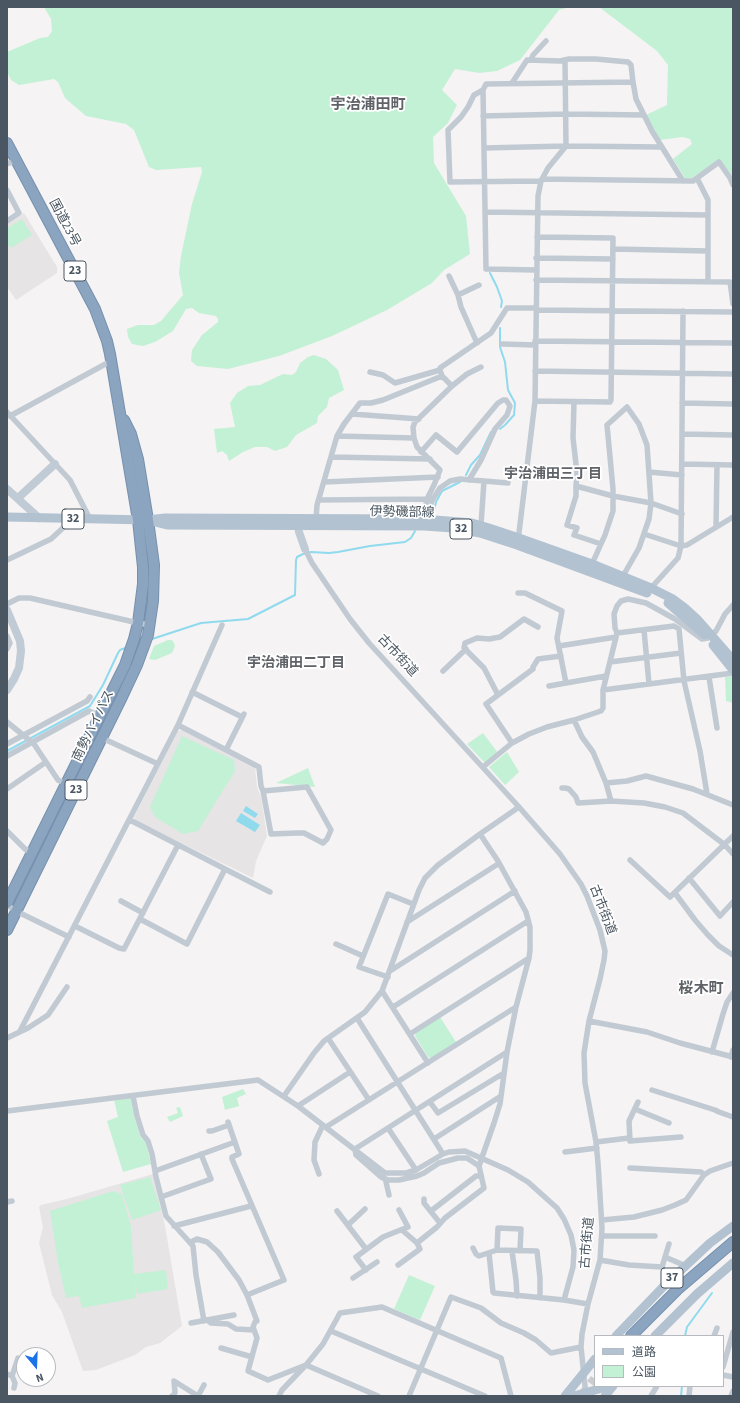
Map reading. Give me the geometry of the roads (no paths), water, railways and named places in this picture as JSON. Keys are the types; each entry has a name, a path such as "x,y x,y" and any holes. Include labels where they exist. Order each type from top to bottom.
{"highway":[{"name":"国道23号","path":"7,143 11,162 95,309 107,341 112,361 119,409 143,520"},
{"name":"南勢バイパス","path":"7,904 130,653 138,623 143,584 143,520"},
{"name":"南勢バイパス","path":"7,930 136,669 148,635 153,601 154,565 143,520"},
{"path":"632,1335 652,1313 678,1289 733,1242"},
{"path":"641,1335 682,1293 733,1250"}],"main road":[{"name":"伊勢磯部線","path":"7,517 143,520 165,518 424,526 453,528 518,541 592,564 623,576 673,599 697,619 733,670"},
{"name":"伊勢磯部線","path":"297,522 316,519 426,519 481,525 649,593 668,603 709,637 733,660"},
{"name":"37","path":"617,1335 663,1287 710,1243 733,1226"},
{"name":"37","path":"656,1335 698,1294 733,1263"},
{"path":"565,1396 594,1360"},
{"path":"574,1396 586,1395 606,1387"},
{"path":"605,1396 612,1387"}],"street":[{"path":"512,83 527,60 530,60 546,41"},
{"path":"530,60 596,59 628,62 631,65 636,99 661,147 683,181"},
{"path":"518,541 536,401 535,343 538,196 542,180 548,168 566,146 565,60"},
{"path":"536,270 486,269 483,90 486,84 633,82"},
{"path":"483,90 474,95 464,112 448,130 450,182 542,180 693,181 719,162 733,185"},
{"path":"483,116 566,114 644,115"},
{"path":"484,148 566,146 661,147"},
{"path":"697,178 708,200 708,281"},
{"path":"7,190 19,214 7,221"},
{"path":"485,212 707,215"},
{"path":"536,401 610,402 613,250 613,238 537,237"},
{"path":"613,250 708,251"},
{"path":"536,258 612,259"},
{"path":"449,276 477,343"},
{"path":"536,280 730,282 732,283 733,304"},
{"path":"458,295 480,285"},
{"path":"452,386 441,373 441,367 491,333 507,308 733,312"},
{"path":"650,588 678,558 681,546 683,311"},
{"path":"502,344 611,341 733,343"},
{"path":"90,519 70,480 9,414 112,361"},
{"path":"426,519 427,499 440,470 417,447 414,438 415,422 452,386 467,374 481,368"},
{"path":"535,371 733,374"},
{"path":"370,372 383,375 395,383 441,373"},
{"path":"316,519 319,500 339,431 360,403 371,403 382,400 441,373"},
{"path":"421,452 436,435 457,452 498,402 506,400 510,406 507,415 495,429 481,460 469,480"},
{"path":"574,402 573,438 577,473 576,496 567,525 577,528 574,535 601,544"},
{"path":"682,403 733,404"},
{"path":"592,564 605,535 613,510 607,426 627,407 640,424 647,445 651,503 648,519 639,548 623,576"},
{"path":"352,414 419,419"},
{"path":"682,434 733,435"},
{"path":"338,436 414,438"},
{"path":"331,457 430,459"},
{"path":"18,498 55,464"},
{"path":"682,464 733,465"},
{"path":"716,527 717,465"},
{"path":"649,472 682,475"},
{"path":"324,482 438,477"},
{"path":"426,519 433,499 440,488 450,481 460,479 508,483"},
{"path":"481,525 484,481"},
{"path":"576,486 613,496 651,503 682,514"},
{"path":"7,489 39,518"},
{"path":"319,500 427,499"},
{"path":"644,534 681,546 687,545 733,517"},
{"path":"7,560 51,539 65,526 66,518"},
{"path":"297,522 305,549"},
{"name":"古市街道","path":"305,549 307,556 315,568 350,619 369,643 483,767 560,854 581,884 600,930 604,950 604,960 589,1022 584,1053 585,1083 597,1148 602,1220 600,1260 582,1329 581,1347 586,1395"},
{"path":"518,593 525,593 562,611 557,638 566,683"},
{"path":"7,604 19,598 30,598 150,625"},
{"path":"483,767 512,743 529,734 601,711 603,708 603,690 616,635 615,610 621,601 628,599 646,603 675,619 702,639 709,637 716,631 725,614 733,606"},
{"path":"7,610 20,641 21,651 19,668 7,690"},
{"path":"498,695 484,668 466,650 465,643 469,640 478,638 489,639 500,637 524,618 538,627"},
{"path":"20,1030 178,725 222,625"},
{"path":"559,646 644,630 674,626 679,629 684,680 700,751 707,794"},
{"path":"644,630 649,684"},
{"path":"7,636 10,643 7,648"},
{"path":"444,671 466,650"},
{"path":"610,662 681,653"},
{"path":"512,743 486,704 533,668 538,659 561,656"},
{"path":"603,690 733,673"},
{"path":"549,686 606,676"},
{"path":"709,677 716,728"},
{"path":"192,692 243,716 226,750"},
{"path":"7,744 87,701 90,697"},
{"path":"7,756 89,710 99,716"},
{"path":"574,720 582,737 593,752 611,801"},
{"path":"7,722 31,742 58,780 66,784"},
{"path":"178,725 259,767 261,786 264,791 271,834 304,834 323,843 327,839 330,830 307,787 264,791"},
{"path":"102,738 158,764"},
{"path":"7,789 46,762"},
{"path":"606,784 646,776 680,785 733,804"},
{"path":"562,788 569,789 576,797 578,803 611,801 644,803 665,807 683,813 725,845 733,854"},
{"path":"284,1096 324,1041 365,1012 382,991 413,904 422,882 430,871 519,807"},
{"path":"130,820 270,892"},
{"path":"7,831 25,849 32,853"},
{"path":"417,1243 484,1188 479,1166 494,1123 501,1096 507,1052 516,1007 529,958 530,939 526,912 480,834"},
{"path":"630,860 670,897 733,836"},
{"path":"75,926 119,948 124,949 178,845"},
{"path":"407,922 498,864"},
{"path":"140,919 187,944 225,869"},
{"path":"689,878 720,916 733,902"},
{"path":"390,971 515,891"},
{"path":"675,893 708,935 719,946 733,955"},
{"path":"388,977 359,967 388,894 413,904"},
{"path":"121,901 143,913"},
{"path":"7,904 16,911 69,937"},
{"path":"393,1007 528,921"},
{"path":"336,944 363,956"},
{"path":"410,1034 529,958"},
{"path":"7,1038 20,1030 28,1028 48,1015 67,987"},
{"path":"382,991 428,1063"},
{"path":"712,1052 727,1002 733,992"},
{"path":"319,1174 314,1160 315,1142 324,1126 369,1100 516,1007"},
{"path":"357,1018 443,1154"},
{"path":"589,1022 647,1032 680,1043 732,1057 733,1050"},
{"path":"328,1038 369,1100"},
{"path":"356,1149 507,1052"},
{"path":"298,1106 350,1072"},
{"path":"430,1102 438,1113 504,1073"},
{"path":"7,1111 258,1080 298,1106 386,1173 406,1173 416,1170 443,1154 465,1151 508,1170 528,1182 557,1208 564,1218 571,1235 574,1250 572,1267 564,1300"},
{"path":"652,1090 733,1117"},
{"path":"133,1096 143,1135 148,1141 152,1154 166,1216 185,1238 191,1242 194,1248 196,1275 205,1320"},
{"path":"434,1139 501,1096"},
{"path":"630,1138 629,1122 638,1102"},
{"path":"634,1109 669,1123"},
{"path":"209,1131 228,1123 239,1154 232,1157 232,1160 284,1280 247,1295"},
{"path":"388,1128 416,1170"},
{"path":"596,1142 630,1138 632,1141 681,1137"},
{"path":"155,1171 235,1142"},
{"path":"565,1152 597,1148"},
{"path":"356,1149 356,1155 381,1177 386,1179 399,1180 417,1176 439,1163 458,1158 467,1158 479,1166"},
{"path":"162,1197 211,1179 201,1154"},
{"path":"602,1220 648,1214 686,1200 704,1175 710,1171 733,1163"},
{"path":"630,1168 701,1172 704,1175"},
{"path":"431,1211 476,1176 481,1176"},
{"path":"386,1179 389,1195"},
{"path":"424,1199 424,1203 440,1223"},
{"path":"174,1226 251,1206"},
{"path":"348,1225 364,1209"},
{"path":"366,1270 356,1257 384,1237 408,1227 399,1210"},
{"path":"337,1211 366,1249"},
{"path":"497,1250 498,1228 521,1229 520,1251"},
{"path":"398,1265 420,1249 417,1243 402,1230"},
{"path":"602,1236 655,1236"},
{"path":"191,1242 197,1239 207,1242 218,1252 239,1280 247,1295 257,1321 253,1327 257,1338 248,1371 268,1380 306,1365 378,1396"},
{"path":"600,1260 629,1265 662,1267 669,1244"},
{"path":"473,1248 477,1255 497,1250 537,1251 540,1278 540,1298"},
{"path":"512,1251 517,1296"},
{"path":"489,1253 493,1292 497,1294 564,1300 588,1304"},
{"path":"666,1257 686,1266"},
{"path":"353,1278 377,1262"},
{"path":"408,1396 451,1297 481,1308 501,1323 536,1340 551,1353 581,1347"},
{"path":"279,1396 282,1390 306,1365 323,1344 340,1313 382,1307 501,1358 511,1396"},
{"path":"191,1323 234,1315"},
{"path":"205,1320 211,1323 228,1324 236,1329 254,1330"},
{"path":"714,1335 717,1328"},
{"path":"330,1331 485,1396"},
{"path":"724,1364 733,1332"},
{"path":"220,1348 252,1357"},
{"path":"14,1388 15,1383 9,1375 16,1362"},
{"path":"172,1396 175,1392 174,1381 198,1396 204,1385"},
{"path":"651,1396 656,1387"},
{"path":"731,1396 733,1391"}],"water":[{"path":"246,806 258,814 255,818 243,811"},
{"path":"241,813 260,825 255,832 236,821"}],"waterway":[{"path":"490,273 502,301 501,307"},
{"path":"500,328 500,347 505,362 508,390 515,403 514,415 500,429"},
{"path":"466,475 471,465 480,455 491,432"},
{"path":"433,515 436,502 442,491 460,482"},
{"path":"149,640 201,623 248,619 295,595 296,560 297,557 303,554 311,552 338,552 370,546 405,542 411,538 415,531"},
{"path":"7,751 90,706 103,685 118,653 120,650 128,647"},
{"path":"685,1335 687,1327 712,1293"},
{"path":"681,1396 682,1387"}],"tunnel":[{"path":"582,1396 594,1380"}],"district":[{"name":"宇治浦田町","path":"368,106"},
{"name":"宇治浦田三丁目","path":"553,475"},
{"name":"宇治浦田二丁目","path":"296,664"},
{"name":"桜木町","path":"701,990"}]}
